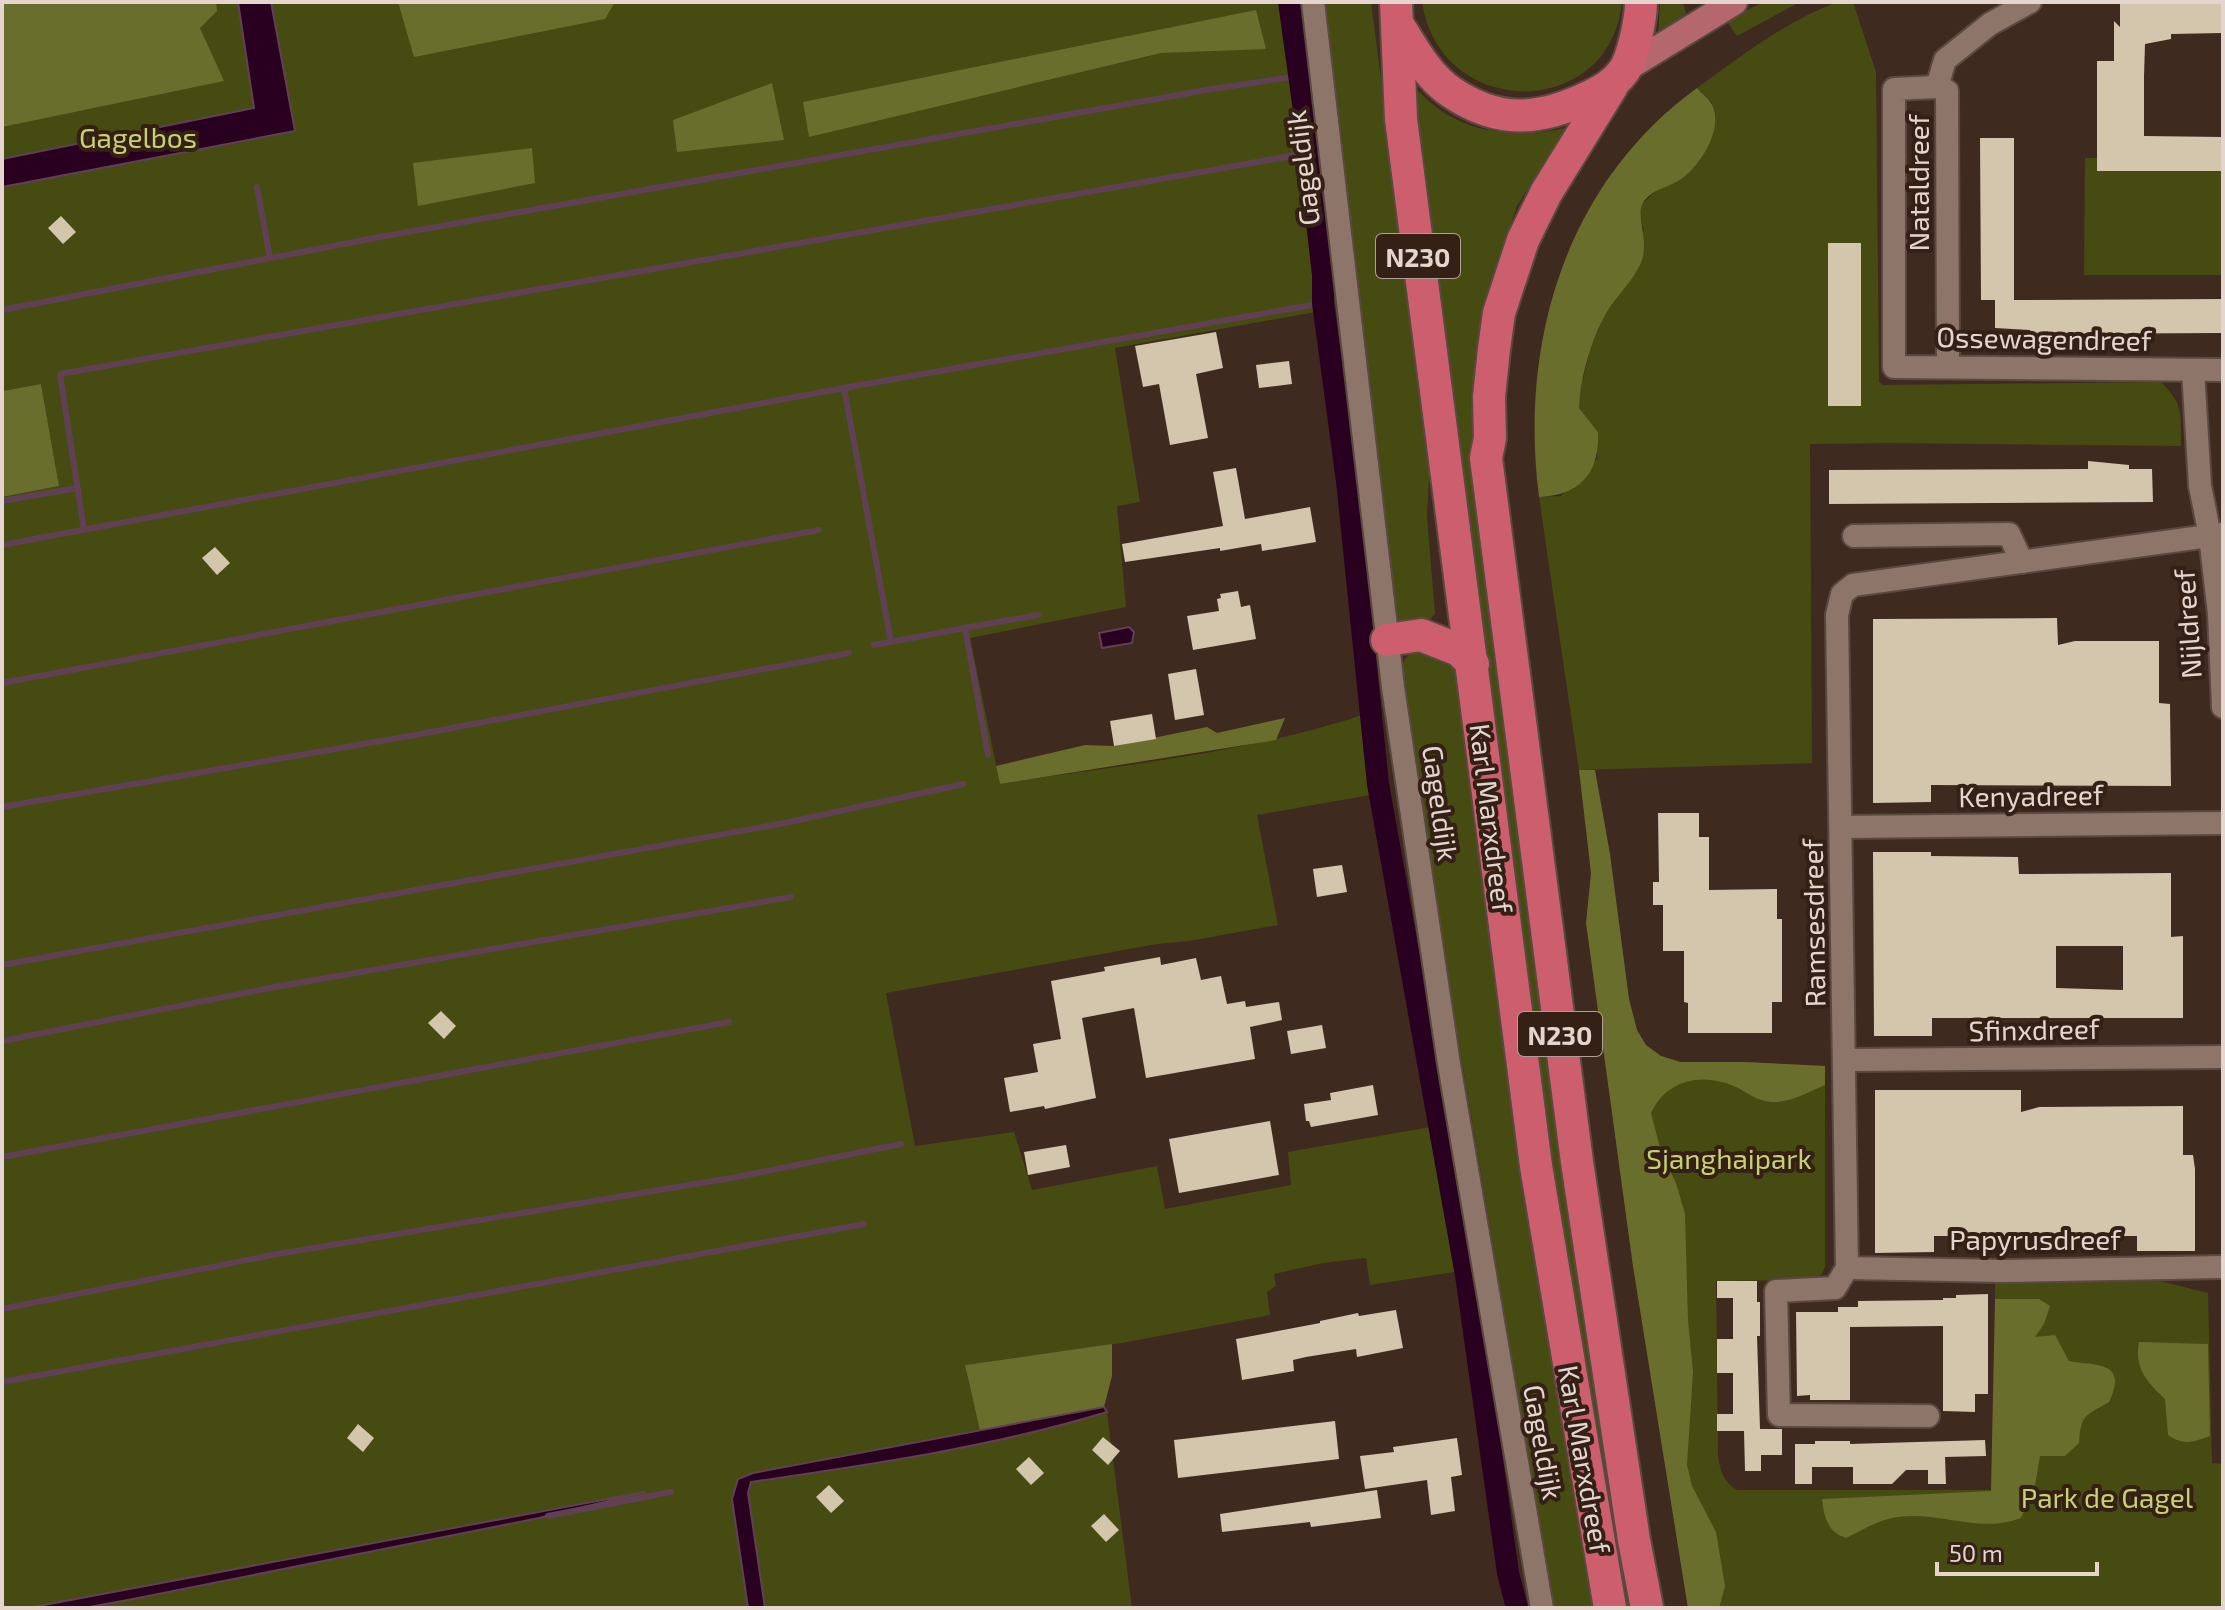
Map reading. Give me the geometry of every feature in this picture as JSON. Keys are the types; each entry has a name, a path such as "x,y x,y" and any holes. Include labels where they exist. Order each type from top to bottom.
{"highway":[{"name":"N230","path":"1397,13 1425,65 1447,90 1474,106 1504,114 1551,113 1618,77 1637,27 1641,2"},
{"name":"Karl Marxdreef","path":"1397,13 1401,119 1536,1166 1610,1608"},
{"name":"Karl Marxdreef","path":"1618,77 1546,193 1523,240 1499,313 1489,397 1490,438 1486,458 1577,1162 1647,1608"},
{"path":"1421,635 1447,611 1461,576"},
{"path":"1387,640 1421,635 1459,650 1473,664"}],"main road":[{"path":"1618,77 1734,2"}],"street":[{"name":"Gageldijk","path":"1313,2 1387,640 1449,1064 1542,1608"},
{"path":"1937,87 1945,60 1990,24 2030,2"},
{"name":"Nataldreef","path":"1894,367 1894,89 1937,87 1947,91 1948,366"},
{"name":"Ossewagendreef","path":"1894,367 2223,370"},
{"path":"1854,536 2009,534 2022,562 2216,535 2200,486 2193,370"},
{"name":"Nijldreef","path":"2216,535 2223,707"},
{"name":"Ramsesdreef","path":"1846,1259 1846,1060 1837,615 1842,594 1853,585 2022,562"},
{"name":"Kenyadreef","path":"1841,827 2223,823"},
{"name":"Sfinxdreef","path":"1846,1060 2223,1057"},
{"path":"1846,1259 1835,1288 1776,1291 1779,1415 1928,1416"},
{"name":"Papyrusdreef","path":"1846,1259 2004,1271 2223,1267"}],"green space":[{"name":"Gagelbos","path":"2,2 1295,2 1307,74 1332,309 1115,348 1140,502 1117,506 1126,607 970,638 1000,784 1236,747 1374,711 1387,792 1257,815 1278,925 886,993 915,1146 1014,1132 1032,1190 1157,1166 1165,1209 1291,1185 1288,1152 1442,1125 1467,1270 1370,1285 1366,1258 1323,1263 1274,1274 1276,1286 1267,1292 1270,1315 1122,1343 965,1365 980,1431 753,1473 738,1479 732,1499 748,1608 84,1608 539,1518 627,1496 28,1608 2,1608 2,497 59,486 41,384 2,391"},
{"path":"2,2 216,2 217,11 200,28 224,81 2,127"},
{"path":"398,2 615,2 605,19 414,57"},
{"path":"1323,2 1371,2 1430,456 1427,517 1435,614 1427,622 1404,627 1394,619 1347,188"},
{"path":"1422,2 1622,2 1611,41 1588,69 1558,86 1524,91 1490,86 1459,69 1435,41"},
{"path":"1660,2 1683,2 1686,13 1658,35"},
{"path":"1764,2 1800,2 1737,36 1726,20"},
{"path":"1838,2 1853,2 1876,72 1879,382 1883,385 2161,382 2178,404 2181,446 1810,444 1812,763 1579,770 1539,497 1561,496 1597,459 1598,432 1579,408 1579,395 1590,351 1603,318 1629,281 1644,230 1639,215 1642,204 1656,191 1683,178 1712,103 1697,88 1782,29"},
{"path":"1256,10 1266,49 1161,53 809,137 803,102"},
{"path":"772,83 784,140 677,152 673,120"},
{"path":"1697,88 1712,104 1715,116 1709,145 1684,177 1652,194 1643,203 1644,246 1641,263 1603,319 1586,362 1579,408 1598,432 1595,460 1584,480 1576,487 1539,497 1535,439 1537,381 1546,325 1561,270 1584,218 1614,170 1652,126"},
{"path":"1420,92 1451,117 1488,130 1527,133 1566,128 1517,206 1498,260 1481,334 1640,1608 1620,1608 1555,1225 1414,93"},
{"path":"532,148 535,183 418,206 413,163"},
{"path":"2085,158 2223,159 2223,275 2084,275"},
{"path":"41,384 59,486 2,497 2,391"},
{"path":"1411,650 1439,651 1460,673 1596,1608 1550,1608 1434,897 1400,667"},
{"path":"1285,718 1276,740 1000,784 996,766 1085,745 1114,746 1207,727 1217,733"},
{"path":"1579,770 1595,770 1610,854 1629,999 1637,1030 1646,1045 1661,1056 1680,1062 1825,1066 1825,1085 1792,1099 1766,1101 1724,1082 1699,1080 1666,1092 1651,1113 1662,1155 1676,1183 1685,1214 1693,1372 1687,1465 1692,1486 1716,1532 1725,1586 1719,1608 1688,1608 1633,1266 1586,923 1591,873"},
{"path":"1604,1052 1661,1056 1681,1062 1825,1066 1825,1267 1821,1275 1811,1280 1716,1281 1718,1457 1723,1476 1732,1487 1737,1490 1996,1490 2002,1300 1995,1299 1995,1282 2112,1269 2208,1293 2212,1463 2223,1464 2223,1608 1688,1608 1633,1266"},
{"path":"1995,1299 2039,1299 2050,1306 2044,1324 2035,1337 2055,1335 2069,1361 2098,1365 2112,1372 2115,1379 2109,1402 2086,1416 2079,1443 2065,1456 2040,1456 2035,1486 2021,1518 1990,1524 1898,1517 1878,1522 1846,1538 1835,1532 1828,1523 1822,1499 1991,1491"},
{"path":"2139,1342 2208,1344 2210,1436 2189,1442 2168,1435 2165,1399 2143,1374 2138,1359"},
{"path":"1112,1344 1112,1376 1104,1407 980,1431 965,1365"},
{"path":"1107,1412 1111,1444 1103,1437 1092,1450 1108,1464 1113,1459 1132,1608 765,1608 748,1493 750,1482 930,1454"}],"shaded area":[{"path":"238,2 271,2 295,131 2,187 2,159 254,108"},
{"path":"1129,627 1134,632 1132,643 1102,648 1099,633"},
{"path":"1104,1407 1107,1412 975,1445 751,1482 748,1493 765,1608 748,1608 732,1499 738,1479 753,1473"},
{"path":"645,1492 539,1518 133,1599 84,1608 28,1608"}],"building":[{"path":"2120,2 2223,2 2223,33 2171,34 2171,39 2145,44 2144,136 2223,137 2223,171 2097,171 2097,61 2114,61 2114,21 2120,27"},
{"path":"1980,138 2014,138 2014,300 2223,299 2223,333 2030,334 2030,330 1995,328 1995,300 1981,300"},
{"path":"61,216 76,232 63,244 48,228"},
{"path":"1828,243 1861,243 1861,406 1828,406"},
{"path":"1216,332 1223,368 1196,374 1208,438 1170,445 1159,384 1143,387 1135,346"},
{"path":"1289,361 1292,384 1259,388 1256,365"},
{"path":"2088,461 2129,465 2129,469 2152,469 2153,502 1829,504 1829,470 2088,469"},
{"path":"1236,468 1245,519 1310,507 1316,542 1262,551 1261,544 1220,551 1220,548 1125,562 1122,544 1223,526 1213,472"},
{"path":"215,547 230,563 217,575 202,558"},
{"path":"1238,591 1241,607 1250,605 1256,639 1193,650 1187,616 1219,611 1217,599 1221,598 1220,594"},
{"path":"2057,618 2058,645 2075,641 2159,641 2159,703 2170,704 2171,786 1931,785 1931,802 1873,803 1873,619"},
{"path":"1196,669 1204,715 1175,720 1168,674"},
{"path":"1152,714 1156,739 1114,746 1110,721"},
{"path":"1658,813 1699,813 1699,837 1709,837 1709,890 1777,889 1777,919 1782,919 1782,1002 1772,1002 1772,1033 1688,1033 1688,1003 1684,1002 1684,951 1663,951 1663,905 1653,905 1653,882 1659,882"},
{"path":"1873,852 2018,857 2019,874 2171,873 2171,937 2183,936 2183,1018 1932,1018 1932,1036 1874,1036","holes":["2056,946 2123,946 2123,990 2056,988"]},
{"path":"1342,865 1347,892 1317,897 1313,869"},
{"path":"1160,957 1161,965 1196,958 1201,980 1221,976 1227,1004 1245,1001 1246,1007 1279,1002 1282,1020 1250,1027 1255,1059 1146,1078 1134,1008 1082,1018 1096,1098 1045,1109 1044,1106 1010,1112 1004,1078 1038,1072 1033,1044 1061,1039 1051,981"},
{"path":"441,1011 456,1026 444,1039 428,1023"},
{"path":"1322,1025 1326,1048 1291,1054 1287,1031"},
{"path":"1373,1085 1378,1115 1311,1127 1306,1121 1304,1104 1331,1100 1330,1093"},
{"path":"1875,1090 2021,1090 2021,1112 2039,1107 2183,1106 2183,1155 2193,1155 2195,1169 2195,1251 2137,1251 2137,1236 1934,1236 1934,1252 1875,1253"},
{"path":"1270,1121 1279,1175 1179,1193 1169,1139"},
{"path":"1066,1145 1070,1167 1028,1175 1024,1152"},
{"path":"1717,1281 1757,1281 1757,1302 1760,1302 1760,1336 1757,1336 1760,1429 1782,1429 1782,1455 1761,1455 1761,1471 1745,1471 1744,1431 1717,1431 1717,1414 1733,1414 1733,1373 1717,1373 1717,1339 1733,1339 1733,1298 1717,1298"},
{"path":"1988,1294 1988,1394 1975,1394 1975,1412 1943,1411 1943,1326 1850,1327 1850,1400 1810,1400 1810,1395 1797,1396 1796,1312 1838,1312 1838,1307 1858,1307 1858,1301 1943,1300 1956,1298 1956,1295"},
{"path":"1396,1310 1403,1348 1357,1357 1356,1349 1306,1357 1293,1360 1294,1371 1242,1380 1236,1339 1358,1313 1359,1316"},
{"path":"1335,1421 1339,1459 1178,1478 1174,1440"},
{"path":"358,1424 374,1438 363,1452 347,1438"},
{"path":"1103,1437 1120,1451 1108,1465 1092,1450"},
{"path":"1457,1438 1462,1475 1451,1477 1455,1511 1431,1515 1427,1480 1365,1489 1360,1456 1394,1452 1393,1447"},
{"path":"1985,1440 1986,1456 1945,1457 1946,1484 1928,1484 1928,1470 1906,1470 1892,1484 1853,1484 1853,1467 1812,1467 1812,1484 1795,1484 1795,1444 1815,1444 1815,1441 1850,1441 1850,1444"},
{"path":"1029,1457 1044,1473 1031,1485 1016,1469"},
{"path":"829,1485 844,1501 831,1513 816,1497"},
{"path":"1377,1490 1381,1518 1311,1527 1310,1522 1222,1532 1220,1514"},
{"path":"1104,1514 1119,1530 1106,1542 1091,1526"}],"waterway":[{"path":"1289,2 1323,275 1323,303 1347,481 1378,784 1466,1275 1508,1573 1517,1608"},
{"path":"2,310 385,236 1299,76"},
{"path":"84,530 60,374 1308,153"},
{"path":"257,187 270,258"},
{"path":"2,545 844,388 1323,303"},
{"path":"844,388 891,642"},
{"path":"2,501 78,488"},
{"path":"2,683 819,530"},
{"path":"988,755 965,628 1038,615"},
{"path":"874,645 965,628"},
{"path":"2,807 415,735 849,653"},
{"path":"2,965 785,823 963,784"},
{"path":"2,1041 275,987 791,897"},
{"path":"2,1157 729,1022"},
{"path":"2,1309 272,1255 737,1177 901,1144"},
{"path":"2,1382 864,1224"},
{"path":"548,1516 671,1492"}],"park label":[{"name":"Sjanghaipark","path":"1729,1158"},
{"name":"Park de Gagel","path":"2107,1497"}]}
